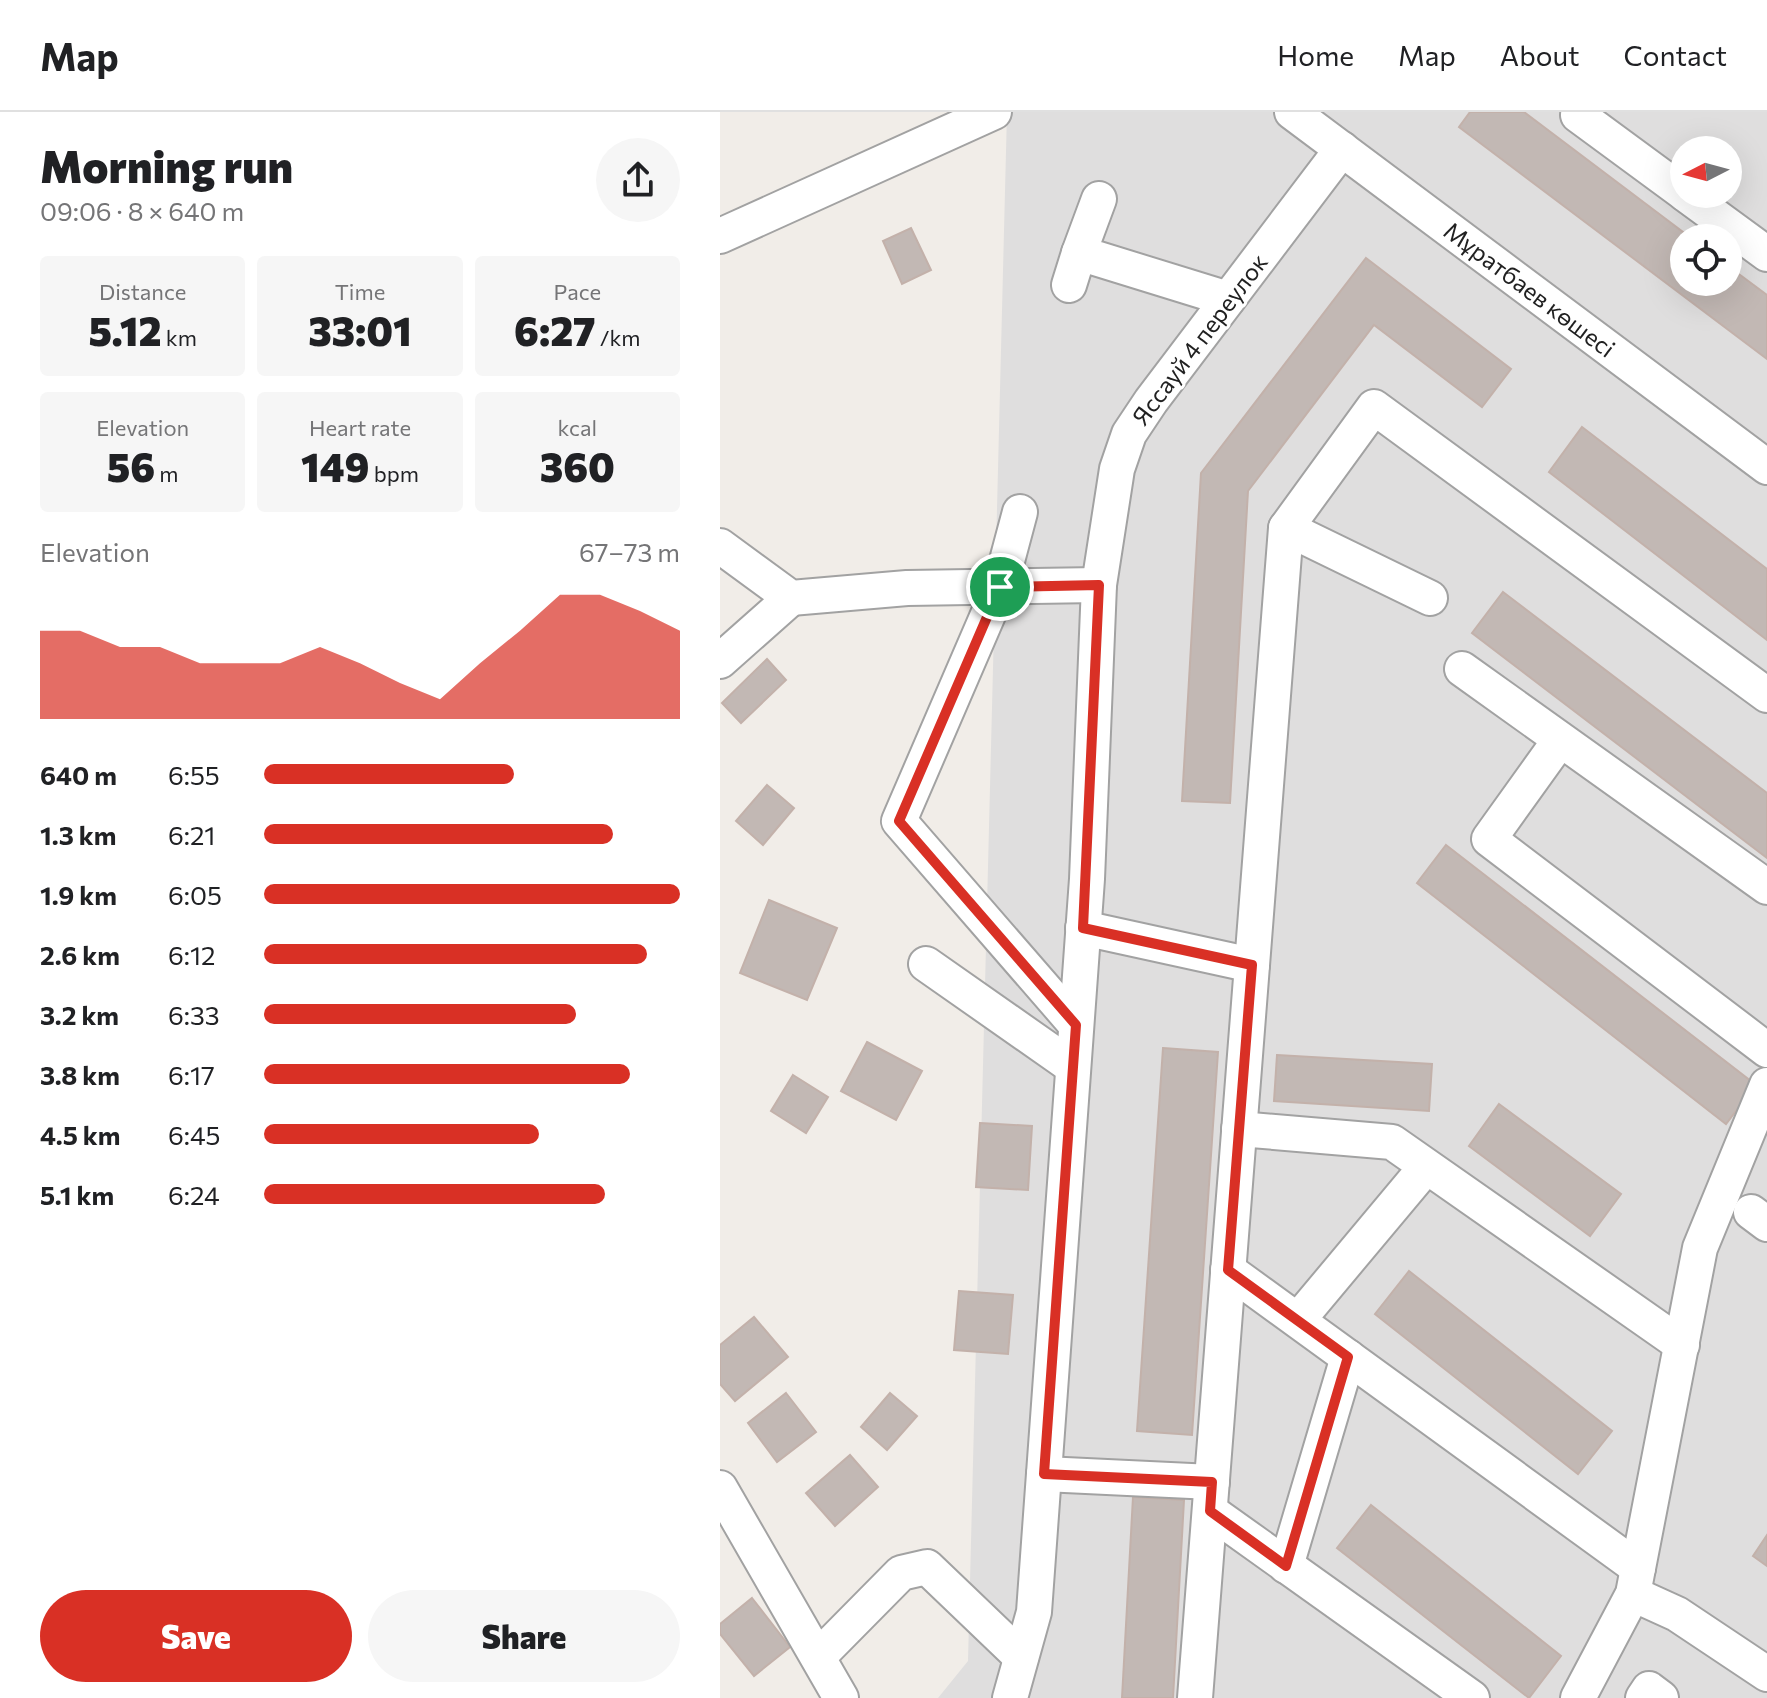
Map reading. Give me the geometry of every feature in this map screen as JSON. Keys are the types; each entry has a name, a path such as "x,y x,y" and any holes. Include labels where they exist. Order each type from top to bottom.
{"street":[{"path":"720,236 994,112"},
{"name":"Мұратбаев көшесі","path":"1292,112 1767,467"},
{"path":"1580,112 1578,115 1670,183"},
{"name":"Яссауй 4 переулок","path":"1010,1698 1034,1612 1083,928 1099,585 1117,469 1129,434 1342,149"},
{"path":"1099,199 1074,269 1228,299"},
{"path":"1704,208 1767,254"},
{"path":"1195,1698 1286,528 1374,407 1767,695"},
{"path":"1020,512 1000,587 899,821 1076,1025"},
{"path":"1286,528 1430,598"},
{"path":"720,546 791,598"},
{"path":"720,661 791,598 907,588 1099,585"},
{"path":"1462,669 1767,887"},
{"path":"1560,740 1489,839 1767,1050"},
{"path":"1083,928 1252,965"},
{"path":"926,964 1073,1067"},
{"path":"1578,1698 1636,1581 1700,1248 1767,1085"},
{"path":"1239,1129 1392,1142 1682,1345"},
{"path":"1298,1320 1426,1167"},
{"path":"1228,1270 1348,1357 1677,1614 1767,1674"},
{"path":"1286,1566 1348,1357"},
{"path":"1044,1474 1211,1496 1286,1566 1472,1698"},
{"path":"720,1488 841,1698"},
{"path":"818,1657 901,1573 927,1567 1021,1657"},
{"path":"1643,1698 1649,1689 1661,1698"}],"shaded area":[{"path":"1007,112 1767,112 1767,1698 938,1698 968,1661"}],"building":[{"path":"1470,112 1524,112 1672,224 1670,224 1670,286 1459,127"},
{"path":"911,228 931,270 902,284 883,241"},
{"path":"1366,258 1511,369 1482,407 1374,325 1248,491 1230,803 1182,801 1201,473"},
{"path":"1742,276 1767,295 1767,359 1683,296 1742,296"},
{"path":"1582,427 1767,569 1767,640 1549,472"},
{"path":"1503,592 1767,793 1767,858 1472,633"},
{"path":"767,659 786,680 741,723 722,703"},
{"path":"767,785 794,808 763,845 736,821"},
{"path":"1446,845 1756,1085 1726,1124 1417,883"},
{"path":"769,900 837,928 807,1000 740,973"},
{"path":"867,1042 922,1071 896,1120 841,1091"},
{"path":"1163,1048 1218,1052 1192,1435 1137,1431"},
{"path":"1277,1055 1432,1064 1429,1111 1274,1101"},
{"path":"793,1075 828,1097 806,1133 771,1111"},
{"path":"1499,1104 1621,1194 1590,1236 1469,1146"},
{"path":"980,1123 1032,1126 1028,1190 976,1187"},
{"path":"1409,1271 1612,1431 1578,1474 1375,1314"},
{"path":"959,1291 1013,1295 1008,1354 954,1350"},
{"path":"754,1317 788,1357 735,1401 720,1384 720,1345"},
{"path":"786,1393 816,1432 777,1462 748,1423"},
{"path":"890,1393 917,1416 887,1450 861,1427"},
{"path":"850,1455 878,1487 835,1526 806,1493"},
{"path":"1133,1497 1184,1500 1173,1698 1122,1698"},
{"path":"1371,1505 1561,1656 1529,1698 1337,1548"},
{"path":"1767,1535 1767,1566 1753,1556"},
{"path":"752,1598 790,1647 754,1676 720,1634 720,1624"}],"route":[{"path":"1099,585 1083,928 1252,965 1228,1270 1348,1357 1286,1566 1210,1511 1212,1482 1044,1474 1076,1025 899,821 1000,587 1099,585"}]}
